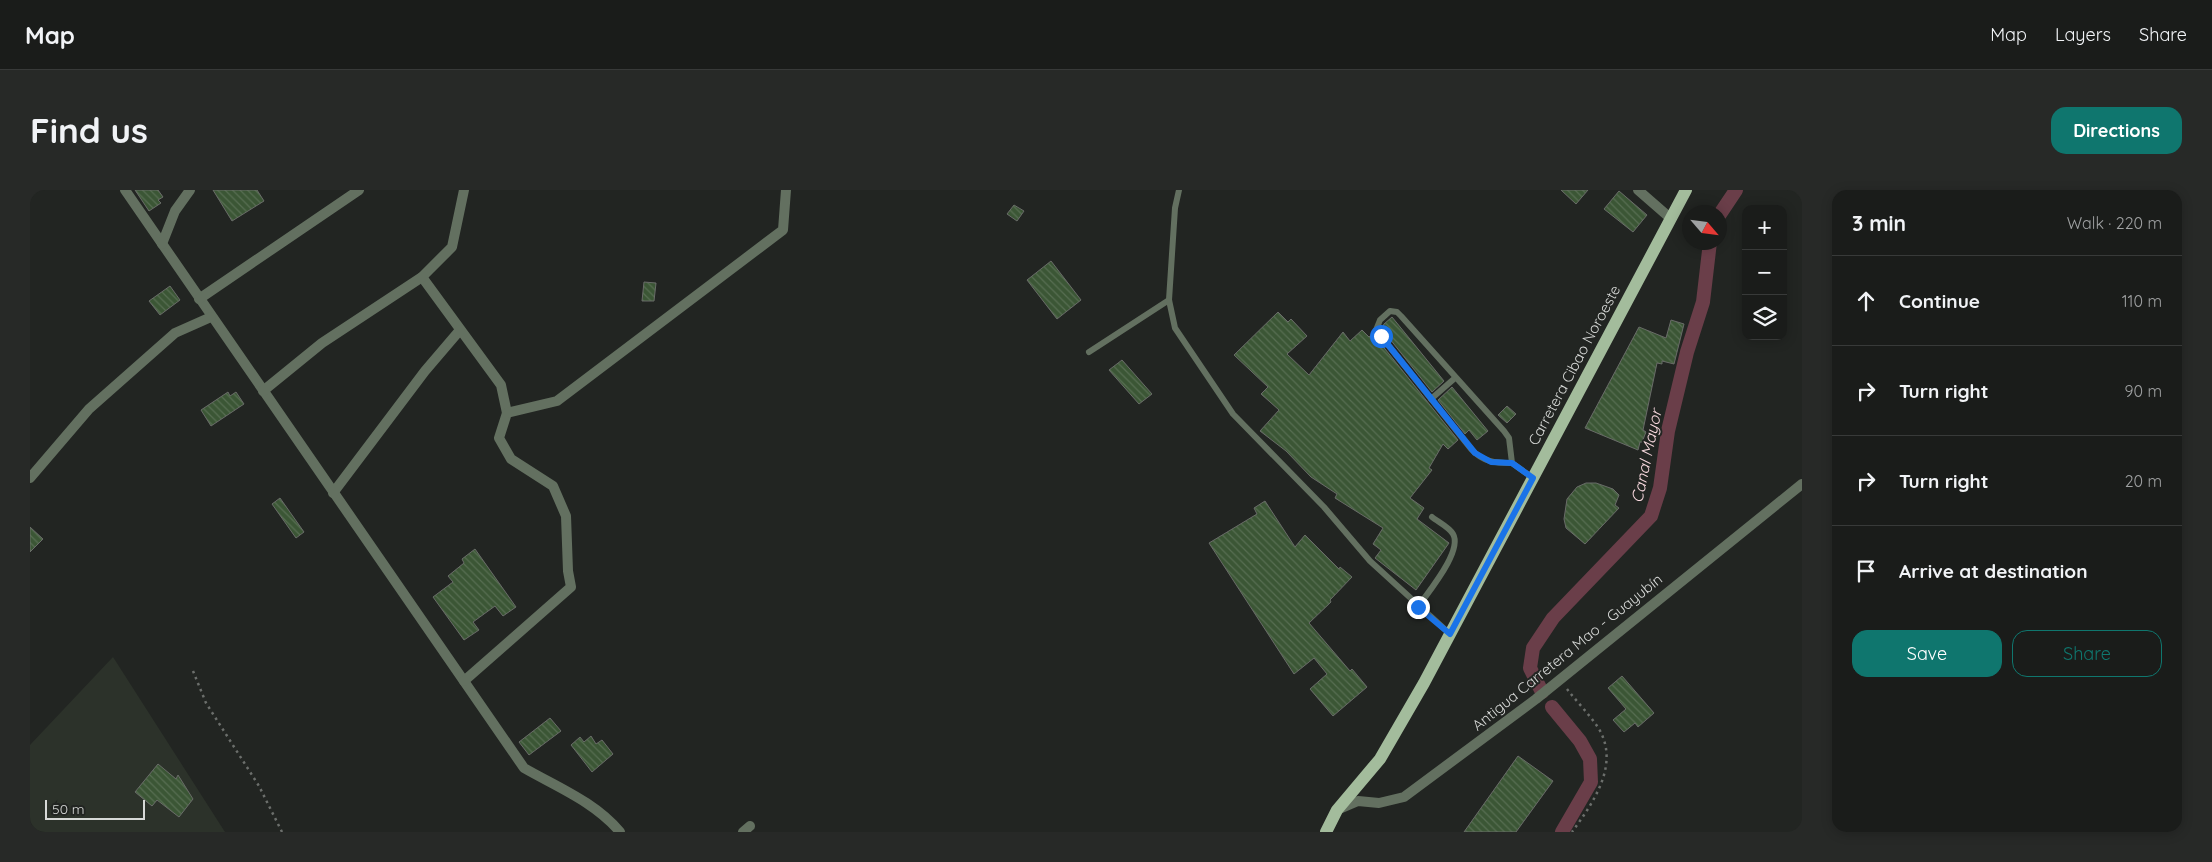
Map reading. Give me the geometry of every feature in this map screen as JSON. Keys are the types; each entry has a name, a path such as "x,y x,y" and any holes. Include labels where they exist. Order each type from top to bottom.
{"main road":[{"name":"Carretera Cibao Noroeste","path":"1326,832 1337,810 1380,759 1450,634 1669,217 1686,190"}],"street":[{"path":"125,190 524,768 593,808 608,818 620,832"},
{"path":"162,244 175,211 190,190"},
{"path":"199,299 359,190"},
{"path":"263,391 322,343 422,277 452,247 464,190"},
{"path":"507,413 557,401 783,230 786,190"},
{"path":"1638,190 1669,217"},
{"path":"422,277 502,385 507,413 499,438 511,459 553,486 566,516 568,571 571,587 464,681"},
{"path":"30,478 96,402 175,333 211,317"},
{"path":"334,493 425,371 460,330"},
{"name":"Antigua Carretera Mao - Guayubín","path":"1337,810 1358,801 1379,803 1404,797 1560,680 1683,578 1802,484"}],"lane":[{"path":"1179,190 1175,208 1169,300 1175,328 1233,414 1324,507 1370,561 1418,607 1450,634"},
{"path":"1089,352 1169,300"},
{"path":"1512,463 1509,438 1504,431 1401,316 1397,312 1390,311 1380,320 1376,330 1475,453 1491,462 1512,463 1533,478"},
{"path":"1431,399 1455,378"},
{"path":"1418,607 1448,562 1455,544 1454,536 1450,530 1432,517"}],"path":[{"path":"193,671 206,703 259,786 282,832"},
{"path":"1560,680 1599,730 1608,755 1606,773 1592,802 1572,832"}],"shaded area":[{"path":"113,657 225,832 30,832 30,745"}],"building":[{"path":"135,190 158,190 163,197 158,200 161,203 149,211"},
{"path":"213,190 257,190 264,201 232,221"},
{"path":"1561,190 1588,190 1576,204"},
{"path":"1619,191 1647,215 1633,232 1604,209"},
{"path":"1014,205 1024,211 1017,221 1007,214"},
{"path":"1051,261 1081,300 1057,319 1027,280"},
{"path":"644,282 656,283 654,301 642,301"},
{"path":"170,286 180,300 160,315 149,301"},
{"path":"1278,312 1288,322 1291,319 1307,336 1287,354 1309,375 1343,332 1350,341 1362,330 1369,337 1373,334 1458,440 1448,449 1443,444 1429,468 1432,470 1410,498 1424,508 1417,519 1449,543 1416,590 1375,558 1381,550 1373,544 1383,528 1335,498 1337,494 1311,477 1286,451 1260,431 1279,410 1261,394 1268,387 1234,355"},
{"path":"1392,317 1444,381 1432,392 1382,329 1384,324"},
{"path":"1671,320 1684,324 1674,364 1662,361 1662,364 1657,363 1643,430 1646,432 1638,450 1585,428 1639,327 1666,338"},
{"path":"1122,360 1152,394 1139,404 1109,370"},
{"path":"1452,387 1488,431 1477,440 1469,430 1465,434 1438,400"},
{"path":"228,392 230,396 236,392 244,404 211,426 201,410"},
{"path":"1507,406 1516,414 1507,423 1498,415"},
{"path":"1586,483 1596,483 1613,489 1619,495 1615,505 1619,508 1585,544 1566,528 1564,519 1567,499 1577,487"},
{"path":"280,498 304,532 296,538 272,504"},
{"path":"1265,501 1295,547 1305,535 1339,569 1340,567 1352,577 1330,600 1331,602 1309,623 1350,671 1352,669 1367,687 1333,716 1310,689 1327,674 1314,658 1294,674 1209,543 1257,514 1254,508"},
{"path":"30,527 43,539 30,552"},
{"path":"475,549 516,607 503,616 495,606 473,622 479,630 464,640 433,597 453,582 448,576 464,563 462,559"},
{"path":"1622,676 1654,713 1638,727 1635,723 1624,732 1613,720 1626,709 1608,688"},
{"path":"550,718 561,731 529,755 519,742"},
{"path":"591,736 596,744 602,740 613,754 592,772 571,745 580,737 584,742"},
{"path":"1518,756 1553,781 1516,832 1464,832"},
{"path":"158,764 176,779 178,775 193,799 179,817 157,800 152,806 135,792"}],"waterway":[{"name":"Canal Mayor","path":"1726,205 1736,190"},
{"name":"Canal Mayor","path":"1542,692 1530,668 1533,648 1553,618 1651,516 1660,488 1668,431 1687,352 1703,302 1709,250"},
{"name":"Canal Mayor","path":"1552,707 1580,741 1590,759 1591,782 1562,832"}],"route":[{"path":"1381,336 1475,453 1482,459 1491,462 1512,463 1533,478 1450,634 1418,607"}]}
